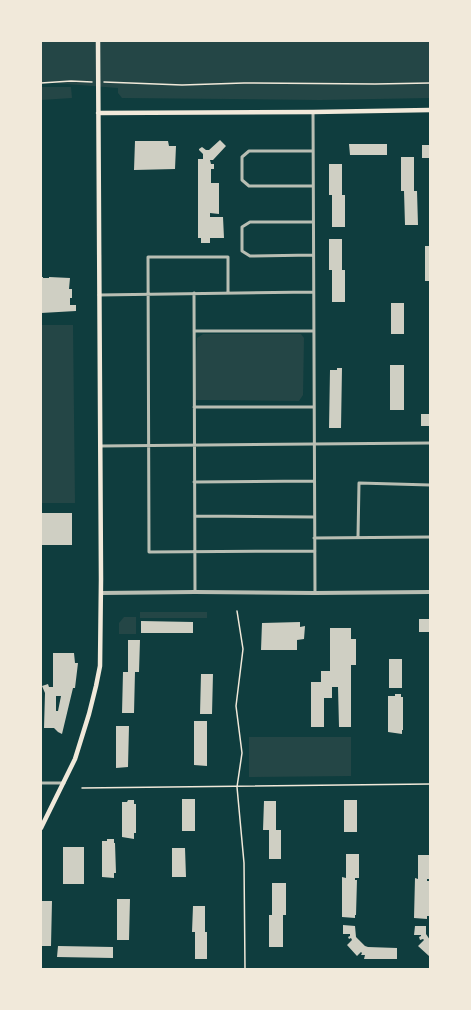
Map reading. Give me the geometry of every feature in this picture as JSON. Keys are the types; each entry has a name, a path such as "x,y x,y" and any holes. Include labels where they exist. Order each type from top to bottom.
{"main road":[{"path":"41,828 75,759 84,732 100,666 101,593 98,41"},
{"path":"98,113 430,110"}],"street":[{"path":"313,112 315,594"},
{"path":"313,151 249,151 242,157 242,180 249,186 313,186"},
{"path":"313,222 250,222 242,227 242,251 250,256 313,255"},
{"path":"228,293 228,257 148,257 149,552 315,550"},
{"path":"99,295 313,292"},
{"path":"194,293 195,592"},
{"path":"194,331 314,331"},
{"path":"194,407 314,407"},
{"path":"100,446 430,444"},
{"path":"194,482 314,481"},
{"path":"358,537 359,483 430,485"},
{"path":"194,516 314,517"},
{"path":"314,538 430,537"},
{"path":"101,593 195,592 315,594 430,592"},
{"path":"41,783 64,782"}],"path":[{"path":"41,84 71,81 95,82"},
{"path":"103,82 182,85 244,83 430,83"},
{"path":"237,611 243,649 236,706 242,753 237,786 244,863 245,969"},
{"path":"82,788 430,784"}],"shaded area":[{"path":"41,41 430,41 430,98 320,100 122,98 118,93 118,88 41,82"},
{"path":"41,87 71,87 72,98 41,100"},
{"path":"41,325 73,325 75,503 41,503"},
{"path":"203,334 301,334 304,338 303,395 299,401 194,400 197,338"},
{"path":"140,612 207,612 207,618 140,618"},
{"path":"124,617 136,617 136,634 119,634 119,623"},
{"path":"249,737 351,737 351,776 249,777"}],"building":[{"path":"220,140 226,146 213,160 210,160 211,164 214,164 214,169 211,169 211,183 219,183 219,214 210,213 210,217 223,217 224,238 210,238 210,243 201,243 201,238 198,238 198,159 203,159 203,154 199,149 202,147 209,150"},
{"path":"135,141 168,141 169,146 176,146 175,169 134,170"},
{"path":"349,144 387,144 387,155 350,155"},
{"path":"422,145 430,145 430,158 422,158"},
{"path":"401,157 414,157 414,191 417,191 418,225 405,225 404,191 401,191"},
{"path":"329,164 342,164 342,195 345,195 345,227 332,227 332,195 329,195"},
{"path":"329,239 342,239 342,270 345,270 345,302 332,302 332,270 329,270"},
{"path":"425,246 430,246 430,281 425,281"},
{"path":"41,277 70,278 69,289 72,289 72,298 70,298 70,305 76,305 76,311 41,313"},
{"path":"391,303 404,303 404,334 391,334"},
{"path":"390,365 404,365 404,410 390,410"},
{"path":"337,368 342,368 341,428 329,428 330,370 337,370"},
{"path":"421,414 430,414 430,426 421,426"},
{"path":"41,513 72,513 72,545 41,545"},
{"path":"419,619 430,619 430,632 419,632"},
{"path":"141,621 193,622 193,633 141,633"},
{"path":"300,622 300,627 305,626 304,639 297,640 297,650 261,650 262,623"},
{"path":"330,628 351,628 351,639 356,639 356,665 351,665 351,727 339,727 338,687 332,687 332,698 324,698 324,727 311,727 311,682 321,682 321,671 330,671"},
{"path":"128,640 140,640 139,672 135,672 134,713 122,713 123,672 128,672"},
{"path":"53,653 74,653 75,663 78,663 75,688 73,688 62,734 54,728 44,728 45,693 42,686 48,684 49,687 53,687","holes":["56,696 61,696 58,711 56,711"]},
{"path":"389,659 402,659 402,688 389,688"},
{"path":"201,674 213,674 212,714 200,714"},
{"path":"395,694 401,694 401,697 403,697 402,734 388,732 388,696 395,696"},
{"path":"194,721 207,721 207,766 194,765"},
{"path":"116,726 129,726 128,767 116,768"},
{"path":"182,799 195,799 195,831 182,831"},
{"path":"128,800 134,800 134,804 136,804 136,833 134,833 134,839 122,837 122,802 127,802"},
{"path":"344,800 357,800 357,832 344,832"},
{"path":"264,801 276,801 276,830 281,830 281,859 269,859 269,830 263,830"},
{"path":"107,839 114,839 115,843 116,873 114,873 114,878 102,877 102,841 107,841"},
{"path":"63,847 84,847 84,884 63,884"},
{"path":"172,848 185,848 186,877 172,877"},
{"path":"346,854 359,854 359,878 355,878 355,880 357,880 355,918 342,917 342,877 346,878"},
{"path":"418,855 430,855 430,879 427,879 427,881 429,881 429,916 427,916 427,919 414,918 415,878 418,879"},
{"path":"272,883 286,883 286,915 283,915 283,947 269,947 269,915 272,915"},
{"path":"117,899 130,899 129,940 117,940"},
{"path":"41,901 52,901 51,946 41,946"},
{"path":"193,906 205,906 207,959 195,959 195,932 192,932"},
{"path":"343,925 355,926 356,937 365,946 397,948 397,959 364,959 365,955 361,955 361,952 357,956 347,945 352,940 348,937 350,934 343,934"},
{"path":"415,926 426,926 426,934 430,940 429,956 418,946 424,940 420,940 419,937 421,935 414,935"},
{"path":"58,946 113,947 113,958 57,957"}]}
